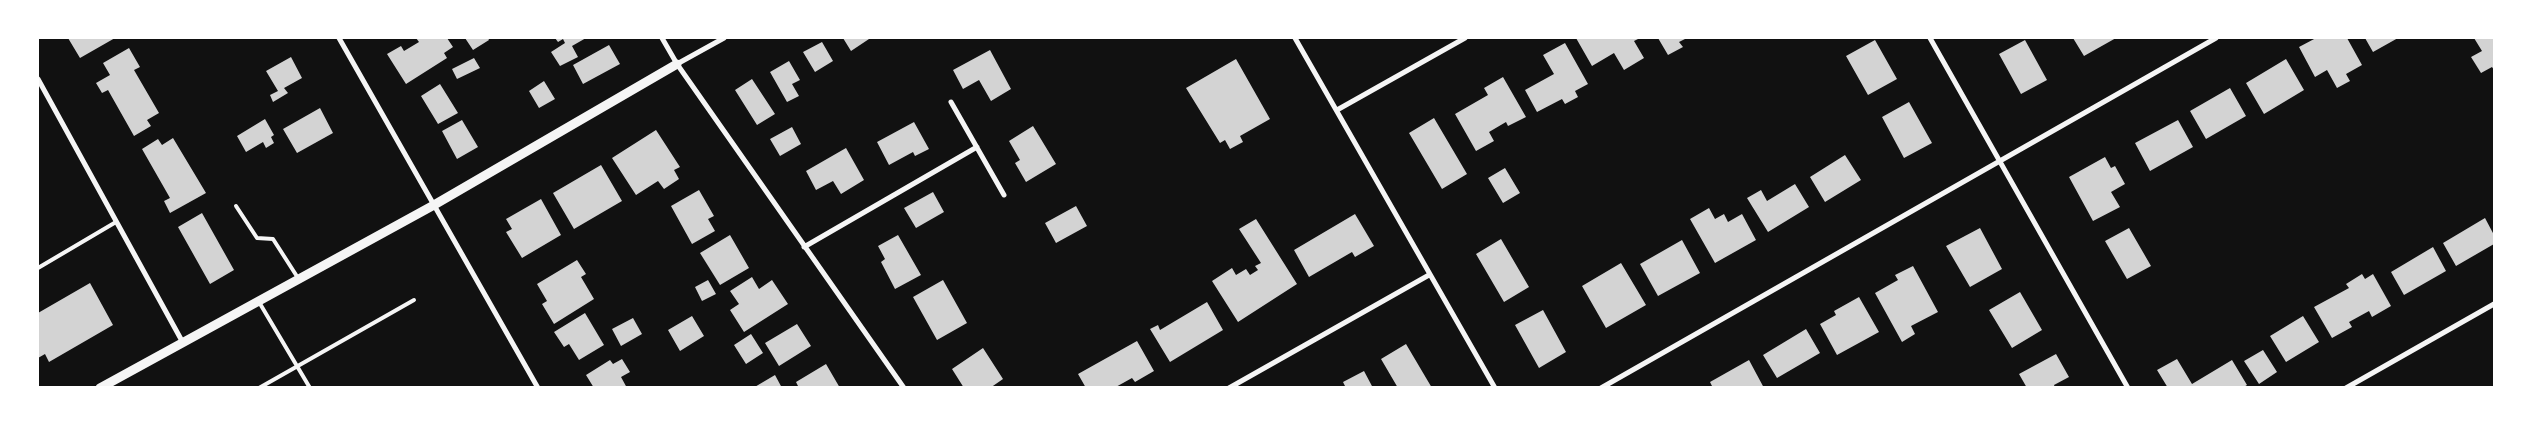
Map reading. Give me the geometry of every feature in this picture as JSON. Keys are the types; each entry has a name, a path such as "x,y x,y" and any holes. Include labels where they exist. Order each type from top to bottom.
{"street":[{"path":"339,38 538,388"},
{"path":"662,38 677,64 904,388"},
{"path":"100,388 182,340 434,204 724,38"},
{"path":"1295,38 1495,388"},
{"path":"1337,110 1465,38"},
{"path":"1930,38 2128,388"},
{"path":"1601,388 2000,159 2216,38"},
{"path":"38,79 182,340"},
{"path":"951,102 1004,195"},
{"path":"804,247 977,147"},
{"path":"1229,388 1429,275"},
{"path":"2346,388 2494,304"}],"lane":[{"path":"236,206 257,238 273,239 298,278"},
{"path":"38,268 116,222"},
{"path":"258,300 310,388"},
{"path":"259,388 414,300"}],"building":[{"path":"68,38 115,38 80,58"},
{"path":"416,38 447,38 453,47 444,53 447,58 406,84 387,54 401,46 404,51 419,42"},
{"path":"465,38 488,38 489,40 473,50"},
{"path":"555,38 586,38 572,46 578,57 560,66 551,52 565,43 563,39 558,42"},
{"path":"843,38 868,38 869,39 851,51"},
{"path":"1576,38 1640,38 1634,41 1644,58 1624,70 1614,53 1592,66"},
{"path":"1658,38 1687,38 1679,42 1683,47 1668,55"},
{"path":"2073,38 2116,38 2084,56"},
{"path":"2316,38 2347,38 2362,65 2346,74 2350,81 2337,88 2327,70 2315,77 2299,47"},
{"path":"2365,38 2398,38 2373,52"},
{"path":"2474,38 2494,38 2494,70 2492,67 2481,73 2471,57 2482,51"},
{"path":"1875,40 1897,79 1868,95 1846,56"},
{"path":"2025,40 2047,80 2021,94 1999,54"},
{"path":"822,42 833,61 815,72 803,52"},
{"path":"1565,43 1588,84 1575,91 1578,97 1565,104 1562,99 1537,112 1525,90 1554,74 1543,55"},
{"path":"609,45 620,64 583,84 573,65"},
{"path":"129,48 140,67 134,70 159,113 147,120 151,126 134,136 108,90 102,93 96,83 110,75 103,63"},
{"path":"990,50 1011,89 991,101 979,80 963,89 953,70"},
{"path":"291,57 302,78 284,88 288,93 273,102 270,95 278,91 266,71"},
{"path":"474,58 480,68 457,79 452,69"},
{"path":"1236,59 1270,119 1240,136 1243,142 1230,149 1225,140 1220,143 1186,88"},
{"path":"2286,59 2304,90 2264,114 2246,83"},
{"path":"789,61 800,80 792,84 799,96 787,102 770,72"},
{"path":"1503,77 1526,117 1508,126 1506,122 1489,132 1494,141 1476,151 1455,114 1488,95 1484,88"},
{"path":"752,79 775,114 757,125 735,90"},
{"path":"544,81 555,99 539,108 529,91"},
{"path":"440,84 458,113 438,124 421,96"},
{"path":"2230,88 2246,116 2206,139 2190,111"},
{"path":"1909,102 1932,143 1904,158 1882,117"},
{"path":"320,108 333,133 297,153 283,129"},
{"path":"1434,118 1467,174 1442,189 1409,133"},
{"path":"265,119 274,135 271,137 274,143 266,148 263,142 246,152 237,136"},
{"path":"462,120 478,147 457,159 442,131"},
{"path":"2178,120 2193,147 2150,171 2135,143"},
{"path":"914,122 929,149 915,156 913,152 889,165 877,142"},
{"path":"1033,126 1056,164 1026,182 1015,163 1020,160 1009,141"},
{"path":"792,127 801,144 780,156 770,139"},
{"path":"656,130 680,167 674,170 679,179 664,189 658,181 636,195 612,158"},
{"path":"173,138 206,193 170,213 164,201 170,198 142,149 158,139 162,145"},
{"path":"846,148 864,180 841,194 833,181 816,190 806,171"},
{"path":"1845,155 1861,180 1825,202 1810,177"},
{"path":"2105,157 2111,168 2115,166 2125,184 2111,192 2120,207 2093,221 2069,177"},
{"path":"601,165 622,201 574,229 553,193"},
{"path":"1505,168 1520,193 1503,203 1488,178"},
{"path":"1795,184 1809,207 1768,232 1747,198 1761,190 1767,201"},
{"path":"699,190 714,216 708,219 715,231 692,244 671,206"},
{"path":"933,192 944,212 916,228 904,208"},
{"path":"541,199 561,235 522,258 506,232 512,229 506,219"},
{"path":"1076,206 1087,226 1056,243 1045,223"},
{"path":"1709,208 1715,219 1724,214 1728,222 1742,214 1756,240 1715,263 1690,219"},
{"path":"202,213 234,270 210,284 178,227"},
{"path":"1355,214 1374,246 1355,257 1352,252 1309,277 1294,250"},
{"path":"2485,218 2494,235 2494,244 2456,266 2443,243"},
{"path":"1256,219 1297,284 1238,322 1212,281 1232,268 1236,275 1246,269 1250,275 1258,270 1255,266 1261,263 1239,229"},
{"path":"1980,228 2002,269 1970,287 1946,246"},
{"path":"2129,228 2151,266 2127,279 2105,241"},
{"path":"730,235 749,268 720,285 700,253"},
{"path":"898,235 921,275 895,289 881,262 885,259 878,246"},
{"path":"1501,239 1529,287 1504,302 1476,254"},
{"path":"1682,240 1700,273 1658,296 1640,264"},
{"path":"2433,247 2446,271 2404,295 2391,272"},
{"path":"577,260 586,274 581,277 594,299 554,324 542,304 547,301 537,284"},
{"path":"1621,263 1646,305 1606,328 1582,286"},
{"path":"1913,266 1938,312 1911,326 1915,334 1902,342 1875,293 1898,280 1895,275"},
{"path":"2362,274 2365,279 2373,274 2391,306 2372,317 2369,311 2349,322 2352,327 2332,338 2314,307 2349,288 2346,284"},
{"path":"752,277 759,289 772,280 788,304 744,332 730,310 739,304 730,291"},
{"path":"708,280 716,294 702,301 695,287"},
{"path":"943,280 967,323 937,340 913,297"},
{"path":"90,283 113,325 49,362 45,354 38,358 38,313"},
{"path":"2020,292 2042,330 2012,348 1989,310"},
{"path":"1859,297 1879,332 1837,355 1820,324 1836,315 1834,311"},
{"path":"1207,302 1223,330 1170,362 1150,329 1158,325 1160,330"},
{"path":"1543,310 1566,352 1539,368 1515,325"},
{"path":"585,313 604,345 579,360 569,344 564,347 554,332"},
{"path":"692,316 704,336 680,351 668,330"},
{"path":"2303,316 2319,342 2286,362 2270,336"},
{"path":"633,318 642,334 621,346 612,329"},
{"path":"797,324 811,346 779,366 765,343"},
{"path":"1806,329 1820,353 1777,378 1763,355"},
{"path":"751,334 763,353 746,364 734,345"},
{"path":"1137,341 1154,371 1135,382 1132,378 1114,388 1086,388 1078,374"},
{"path":"1406,344 1432,388 1398,388 1381,359"},
{"path":"983,348 1003,379 990,388 964,388 952,369"},
{"path":"2263,350 2277,372 2259,384 2244,361"},
{"path":"2056,354 2069,377 2054,385 2055,388 2027,388 2019,374"},
{"path":"622,359 630,372 621,377 627,388 594,388 586,375 610,360 613,364"},
{"path":"2177,359 2192,384 2232,360 2247,385 2242,388 2168,388 2157,370"},
{"path":"1749,360 1764,388 1713,388 1710,382"},
{"path":"826,364 840,388 799,388 796,382"},
{"path":"1364,371 1373,388 1346,388 1343,382"},
{"path":"775,375 782,388 753,388"}]}
